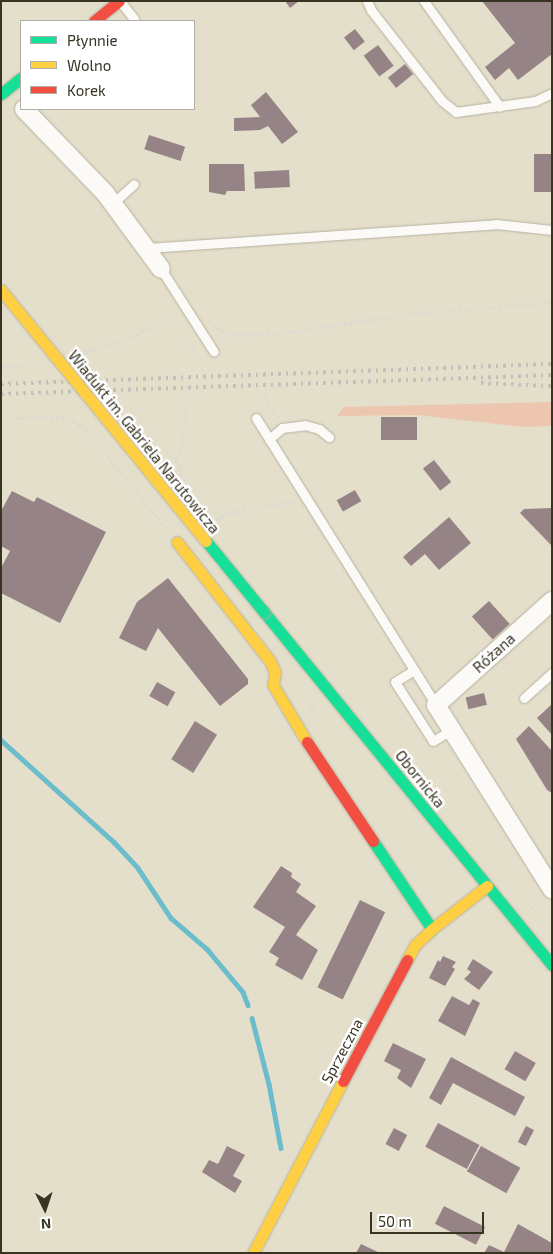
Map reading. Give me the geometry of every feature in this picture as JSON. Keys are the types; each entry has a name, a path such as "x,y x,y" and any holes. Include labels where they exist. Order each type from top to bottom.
{"street":[{"path":"95,20 120,1"},
{"path":"20,79 3,90 20,104"},
{"path":"26,110 78,163 113,203 161,269"},
{"name":"Wiadukt im. Gabriela Narutowicza","path":"1,290 264,612"},
{"path":"177,542 270,661 275,672 273,685 301,731 432,929"},
{"name":"Różana","path":"436,705 552,600"},
{"name":"Obornicka","path":"264,612 487,886 548,954"},
{"path":"436,705 548,893"},
{"name":"Sprzeczna","path":"252,1253 415,945 432,929 487,886"}],"lane":[{"path":"120,1 134,19"},
{"path":"367,1 371,10 442,101 456,112 535,101 552,93"},
{"path":"424,1 500,107"},
{"path":"113,203 134,184"},
{"path":"147,248 242,238 496,224 552,230"},
{"path":"161,269 214,352"},
{"path":"256,418 436,705"},
{"path":"269,439 282,428 305,425 319,429 329,437"},
{"path":"414,670 395,682 433,741 451,730"},
{"path":"524,698 552,673"}],"path":[{"path":"73,356 127,339 151,328 186,307 202,312 217,329 237,335 290,332 409,314 552,302"},
{"path":"1,367 38,363"},
{"path":"266,393 282,428"},
{"path":"184,483 176,459 182,442 186,410 192,395"},
{"path":"1,418 57,417 74,421 86,429 177,542"},
{"path":"208,522 242,510 269,504 307,500"},
{"path":"308,698 317,718"},
{"path":"526,911 548,893"}],"shaded area":[{"path":"552,402 552,426 523,427 417,415 337,416 344,407"}],"building":[{"path":"285,1 299,1 290,8"},
{"path":"482,1 552,1 552,54 518,80 509,68 495,80 485,67 515,43"},
{"path":"355,29 365,42 354,50 344,38"},
{"path":"378,45 394,66 379,77 364,56"},
{"path":"405,64 413,74 396,88 388,78"},
{"path":"266,92 298,132 282,144 268,126 260,130 234,131 234,118 260,117 251,105"},
{"path":"149,135 185,147 181,161 144,149"},
{"path":"534,154 552,154 552,192 534,192"},
{"path":"209,164 244,164 245,191 227,191 225,195 209,192"},
{"path":"289,170 290,187 255,189 254,172"},
{"path":"381,417 417,417 417,440 381,440"},
{"path":"434,460 451,482 440,491 423,469"},
{"path":"355,490 361,501 343,512 337,500"},
{"path":"12,491 34,502 37,497 106,532 60,623 1,593 1,568 10,551 1,546 1,511"},
{"path":"552,508 552,546 520,513 524,509"},
{"path":"449,517 471,543 439,570 425,554 411,566 403,557"},
{"path":"168,578 248,679 248,684 220,706 158,628 146,651 119,638 137,602"},
{"path":"489,601 510,624 493,639 472,616"},
{"path":"157,682 175,692 168,706 149,696"},
{"path":"484,693 487,705 468,709 466,698"},
{"path":"552,704 552,735 537,718"},
{"path":"195,721 217,735 193,773 171,759"},
{"path":"529,726 552,751 552,793 547,790 516,739"},
{"path":"281,866 292,873 291,877 301,884 296,892 316,906 296,935 318,950 302,980 275,965 279,958 269,952 285,927 253,907"},
{"path":"360,900 385,912 343,999 317,987"},
{"path":"443,956 456,962 452,967 455,969 445,986 429,978 438,960 440,962"},
{"path":"473,959 493,972 479,990 464,979 471,972 467,969"},
{"path":"452,996 469,1005 473,999 480,1003 465,1036 438,1021"},
{"path":"393,1043 426,1059 411,1088 397,1078 401,1070 384,1061"},
{"path":"515,1051 536,1063 525,1081 504,1069"},
{"path":"451,1057 525,1097 515,1116 453,1083 441,1105 429,1098"},
{"path":"438,1123 479,1145 467,1169 425,1147"},
{"path":"526,1126 534,1130 526,1146 518,1142"},
{"path":"394,1128 407,1135 399,1151 386,1144"},
{"path":"227,1146 245,1155 233,1176 242,1181 235,1193 202,1172 209,1160 218,1164"},
{"path":"481,1146 520,1168 506,1193 467,1171"},
{"path":"444,1206 485,1227 476,1245 435,1224"},
{"path":"518,1224 552,1243 552,1253 484,1253 489,1245 504,1252"},
{"path":"361,1244 380,1253 356,1253"}],"waterway":[{"path":"1,740 114,842 138,868 171,918 207,949 243,992 248,1005"},
{"path":"252,1018 269,1084 281,1148"}],"railway":[{"path":"1,384 552,364"},
{"path":"1,394 552,375"},
{"path":"481,383 552,386"}],"traffic: fast":[{"path":"1,94 20,79"},
{"path":"206,541 264,612"},
{"path":"264,612 552,965"},
{"path":"373,841 432,929"}],"traffic: slow":[{"path":"1,290 206,541"},
{"path":"177,542 270,661 275,672 273,685 307,742"},
{"path":"407,960 415,945 432,929 487,886"},
{"path":"253,1253 343,1081"}],"traffic: jam":[{"path":"95,20 119,1"},
{"path":"307,742 373,841"},
{"path":"343,1081 407,960"}]}
